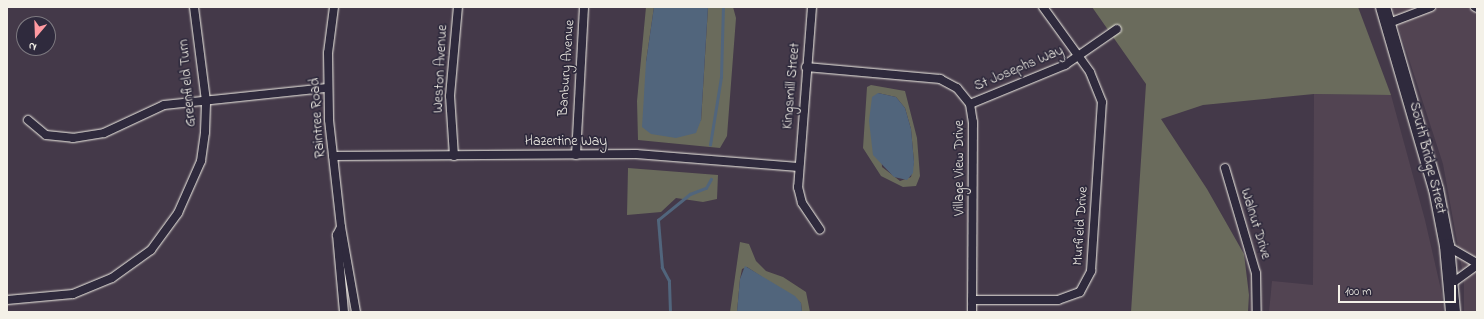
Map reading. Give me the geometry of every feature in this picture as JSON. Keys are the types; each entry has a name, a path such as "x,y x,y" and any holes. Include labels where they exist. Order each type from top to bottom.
{"highway":[{"name":"South Bridge Street","path":"1383,7 1432,169 1447,246 1453,312"}],"street":[{"name":"Greenfield Turn","path":"7,300 51,298 87,289 112,278 151,250 178,213 192,185 202,153 206,101 194,7"},
{"name":"Raintree Road","path":"334,7 327,88 341,227 356,312"},
{"name":"Weston Avenue","path":"454,156 450,96 458,7"},
{"name":"Banbury Avenue","path":"576,155 584,7"},
{"name":"Kingsmill Street","path":"812,7 798,167 802,203 820,230"},
{"name":"Murfield Drive","path":"972,300 1058,300 1080,292 1088,282 1091,271 1102,102 1097,85 1079,56 1043,7"},
{"path":"1389,23 1431,7"},
{"name":"St Josephs Way","path":"970,104 1079,56 1116,29"},
{"name":"Village View Drive","path":"806,67 940,79 957,88 970,104 973,122 972,312"},
{"path":"28,120 46,135 73,138 93,136 164,105 327,88"},
{"name":"Hazertine Way","path":"333,156 659,156 798,167"},
{"name":"Walnut Drive","path":"1225,168 1254,265 1257,312"},
{"name":"Raintree Road","path":"341,227 337,235 344,312"},
{"path":"1447,246 1477,264 1451,284"}],"shaded area":[{"path":"1392,7 1477,7 1477,312 1464,312 1464,280 1443,164"},
{"path":"1314,94 1391,95 1425,220 1442,294 1443,312 1269,312 1272,281 1313,285"}],"green space":[{"path":"646,7 654,7 646,62 701,121 708,7 733,7 736,18 727,136 720,148 638,140 637,101"},
{"path":"1092,7 1358,7 1391,95 1314,94 1203,105 1161,119 1207,189 1244,254 1249,295 1248,312 1131,312 1146,84"},
{"path":"871,85 905,91 917,138 920,176 916,186 903,187 881,176 863,148 867,87","holes":["878,93 896,97 905,108 911,129 914,162 911,177 900,181 882,167"]},
{"path":"628,168 718,175 717,199 703,202 676,198 661,212 627,215"},
{"path":"740,242 749,244 756,261 766,271 783,277 806,292 810,312 802,312 801,303 747,267 742,269 737,312 730,312"}],"water":[{"path":"654,7 708,7 701,120 696,133 676,138 651,134 642,127 646,62"},
{"path":"878,93 896,97 905,108 911,129 914,162 913,173 907,180 894,177 873,155 869,121 872,97"},
{"path":"745,266 795,296 801,303 802,312 737,312 740,279"}],"waterway":[{"path":"710,145 721,77 723,7"},
{"path":"670,312 669,281 662,268 658,220 690,194 706,188 711,179"}]}
